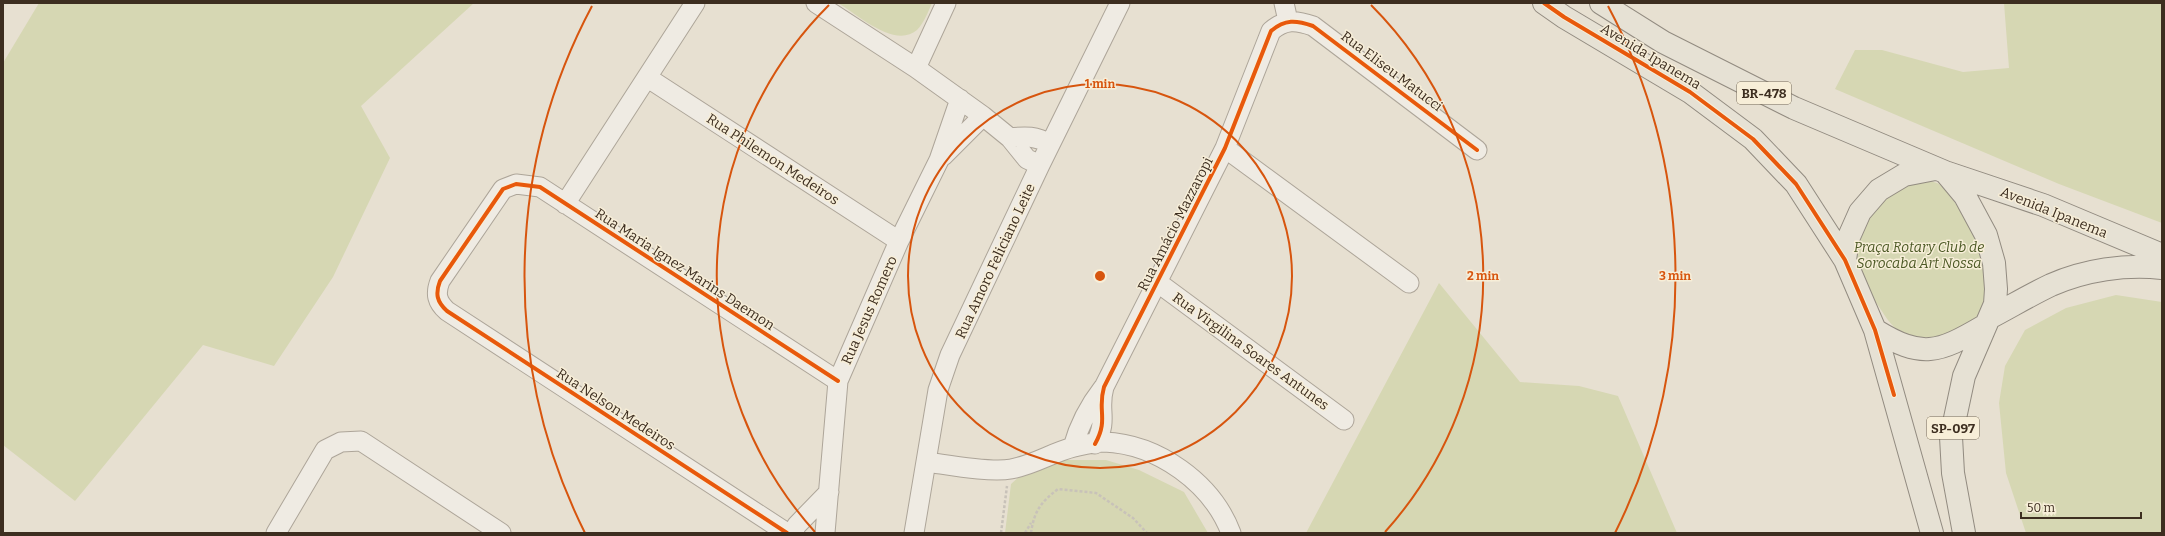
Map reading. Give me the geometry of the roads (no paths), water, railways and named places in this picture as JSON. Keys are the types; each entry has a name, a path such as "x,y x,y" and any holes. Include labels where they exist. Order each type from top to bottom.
{"main road":[{"name":"Avenida Ipanema","path":"1544,3 1564,17 1690,92 1753,139 1796,184 1845,260 1875,330"},
{"name":"Avenida Ipanema","path":"1601,3 1663,42 1787,104 1940,170 2043,205 2162,256"},
{"name":"Avenida Ipanema","path":"1845,260 1848,239 1860,212 1879,190 1904,175 1940,170"},
{"name":"Avenida Ipanema","path":"1940,170 1965,196 1986,235 1994,263 1996,289 1995,304 1986,322"},
{"path":"1875,330 1897,343 1923,350 1940,349 1957,341 1986,322 2052,285 2102,269 2162,268"},
{"name":"SP-097","path":"1964,533 1953,474 1951,437 1964,376 1986,322"},
{"name":"SP-097","path":"1875,330 1932,533"}],"street":[{"path":"565,204 648,78 695,3"},
{"path":"816,3 916,68 960,99 1010,138 1028,160 1040,165"},
{"path":"916,68 946,3"},
{"name":"Rua Amoro Feliciano Leite","path":"914,533 938,390 950,355 1050,144 1120,3"},
{"name":"Rua Amácio Mazzaropi","path":"1073,447 1077,433 1091,404 1104,387 1225,148 1271,31 1286,12"},
{"name":"Rua Eliseu Matucci","path":"1286,12 1313,26 1477,150"},
{"name":"Rua Philemon Medeiros","path":"648,78 899,241"},
{"name":"Rua Jesus Romero","path":"825,533 838,381 899,241 939,160 960,99"},
{"name":"Rua Jesus Romero","path":"939,160 983,116"},
{"path":"1010,138 1027,136 1039,137 1050,144"},
{"path":"1225,148 1409,283"},
{"name":"Rua Maria Ignez Marins Daemon","path":"437,299 437,289 440,281 503,189 516,184 540,188 838,381"},
{"name":"Rua Virgilina Soares Antunes","path":"1158,282 1344,420"},
{"name":"Rua Nelson Medeiros","path":"437,299 447,311 787,533"},
{"name":"Rua Amácio Mazzaropi","path":"1099,436 1104,387"},
{"path":"927,462 1010,470 1024,466 1099,436 1104,442 1128,446 1162,458 1186,474 1206,492 1224,516 1230,533"},
{"path":"276,533 325,450 341,442 360,441 501,533"},
{"path":"792,533 797,525 829,492"}],"park label":[{"name":"Praça Rotary Club de Sorocaba Art Nossa","path":"1919,256"}]}
